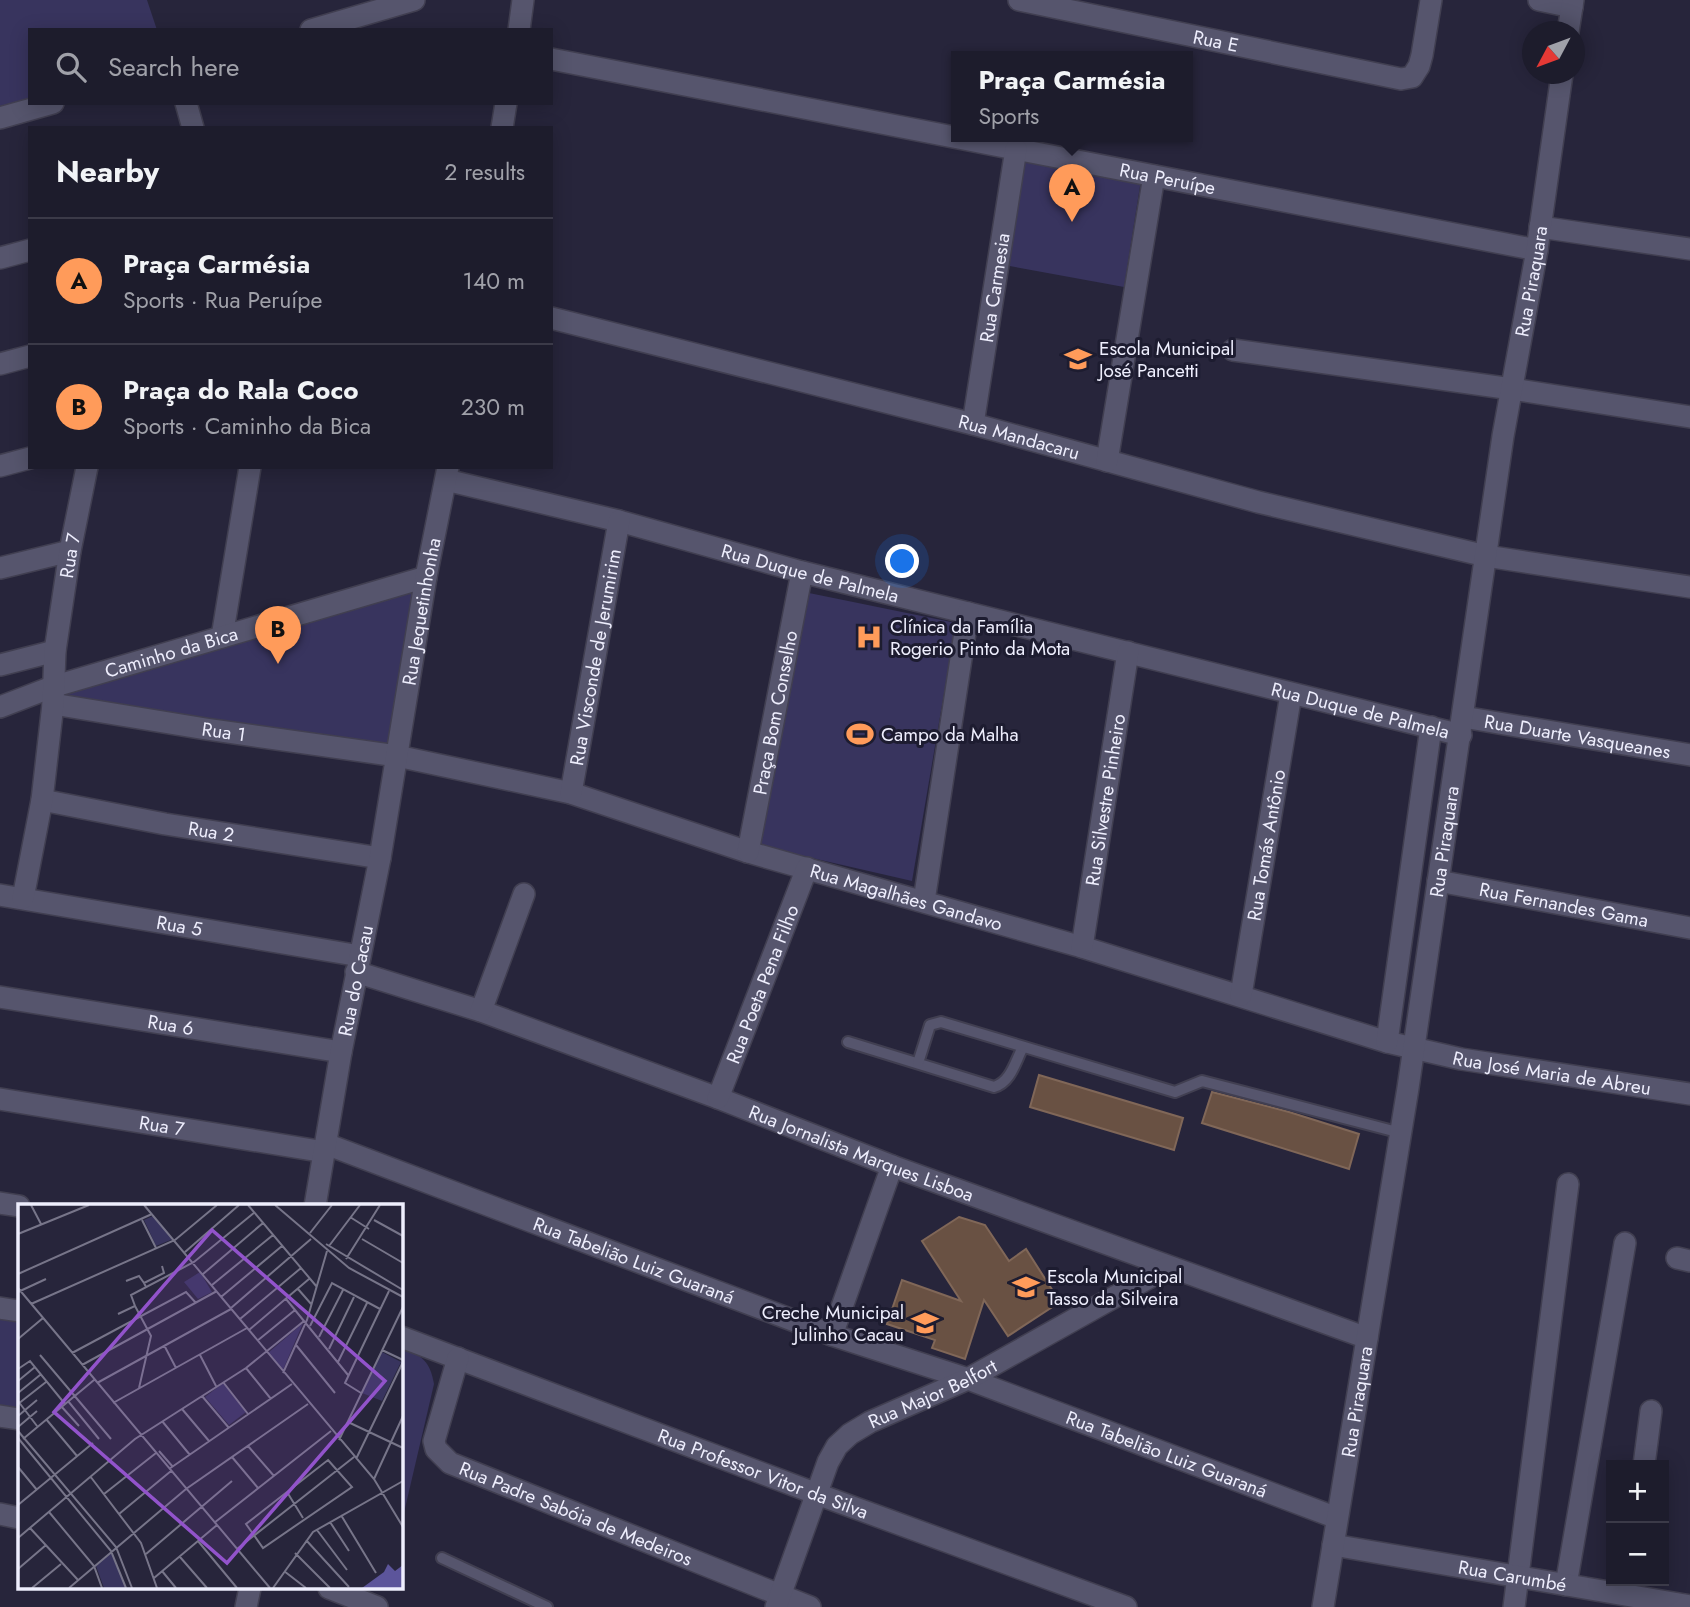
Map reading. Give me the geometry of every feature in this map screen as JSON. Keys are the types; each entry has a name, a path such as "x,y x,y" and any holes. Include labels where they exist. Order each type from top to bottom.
{"street":[{"path":"317,28 388,3 414,0"},
{"path":"519,28 523,0"},
{"name":"Rua E","path":"1019,0 1043,2 1401,79 1412,76 1419,66 1431,0"},
{"path":"1539,0 1572,4"},
{"name":"Rua Peruípe","path":"553,60 951,137"},
{"name":"Rua Piraquara","path":"1323,1607 1401,1133 1486,556 1537,250 1561,84"},
{"path":"0,118 46,105"},
{"path":"187,105 192,126"},
{"path":"502,126 506,105"},
{"name":"Rua Peruípe","path":"979,142 1537,250"},
{"name":"Rua Carmesia","path":"973,424 1016,149"},
{"path":"1107,461 1154,176"},
{"path":"1540,227 1690,249"},
{"path":"0,258 28,251"},
{"name":"Rua Mandacaru","path":"553,319 973,424 1258,502 1486,556 1690,587"},
{"path":"1233,350 1690,417"},
{"path":"0,364 28,357"},
{"path":"0,466 28,459"},
{"name":"Rua 7","path":"23,898 42,800 55,651 70,551 87,469"},
{"path":"222,637 250,469"},
{"name":"Rua Duque de Palmela","path":"447,474 802,572 1291,694 1430,727 1462,726"},
{"name":"Rua Jequetinhonha","path":"397,756 426,577 447,474"},
{"name":"Rua Visconde de Jerumirim","path":"571,793 619,521"},
{"path":"0,568 70,551"},
{"name":"Praça Bom Conselho","path":"748,852 802,572"},
{"name":"Caminho da Bica","path":"0,708 52,695 222,637 426,577"},
{"path":"924,901 968,613"},
{"path":"0,665 55,651"},
{"name":"Rua Silvestre Pinheiro","path":"1082,947 1128,652"},
{"name":"Rua Tomás Antônio","path":"1241,995 1291,694"},
{"name":"Rua 1","path":"52,695 206,729 397,756"},
{"name":"Rua Duarte Vasqueanes","path":"1462,726 1690,755"},
{"path":"1387,1042 1430,727"},
{"name":"Rua Magalhães Gandavo","path":"397,756 571,793 748,852 1082,947 1414,1049"},
{"name":"Rua do Cacau","path":"315,1204 397,756"},
{"name":"Rua 2","path":"42,800 165,824 380,858"},
{"name":"Rua Poeta Pena Filho","path":"718,1098 807,868"},
{"name":"Rua Fernandes Gama","path":"1438,881 1690,928"},
{"path":"481,1011 524,894"},
{"name":"Rua 5","path":"0,895 358,964"},
{"name":"Rua Jornalista Marques Lisboa","path":"358,964 892,1166 1367,1338"},
{"name":"Rua 6","path":"0,997 341,1052"},
{"name":"Rua José Maria de Abreu","path":"1414,1049 1461,1059 1690,1094"},
{"name":"Rua 7","path":"0,1099 326,1148"},
{"name":"Rua Tabelião Luiz Guaraná","path":"326,1148 832,1335 968,1379 1338,1518"},
{"path":"832,1335 892,1166"},
{"path":"1514,1607 1520,1577 1568,1184"},
{"path":"0,1203 18,1206"},
{"path":"1566,1585 1625,1243"},
{"name":"Rua Major Belfort","path":"778,1601 828,1462 837,1446 850,1434 870,1422 968,1379 1168,1267"},
{"path":"0,1308 18,1311"},
{"name":"Rua Professor Vitor da Silva","path":"402,1337 1126,1607"},
{"name":"Rua Padre Sabóia de Medeiros","path":"458,1358 434,1441 436,1449 450,1463 778,1601 810,1607"},
{"path":"1645,1460 1651,1411"},
{"path":"0,1416 18,1419"},
{"path":"0,1514 18,1517"},
{"name":"Rua Carumbé","path":"1333,1545 1566,1585 1596,1599 1626,1588 1690,1606"},
{"path":"334,1590 377,1607"}],"lane":[{"path":"918,1063 930,1025 935,1022 1175,1092 1202,1081 1401,1133"},
{"path":"848,1042 994,1087 1002,1085 1008,1079 1023,1047"},
{"path":"442,1558 547,1607"}],"shaded area":[{"path":"0,0 147,0 156,28 28,28 28,104 0,112"},
{"path":"1020,157 1141,180 1124,287 1004,265"},
{"path":"413,591 393,750 72,701 63,689"},
{"name":"Campo da Malha","path":"809,593 956,623 912,881 760,846"},
{"path":"0,1317 18,1321 18,1408 0,1405"},
{"path":"402,1347 424,1360 434,1384 403,1517"}],"building":[{"path":"1039,1075 1183,1118 1174,1150 1030,1107"},
{"path":"1212,1092 1359,1134 1349,1169 1202,1123"},
{"path":"959,1217 985,1225 1009,1261 1026,1249 1060,1302 1008,1336 984,1300 965,1359 932,1348 935,1340 887,1324 902,1280 961,1301 922,1241"}],"place":[{"name":"Praça Carmésia","path":"1072,222"},
{"name":"Escola Municipal José Pancetti","path":"1078,359"},
{"name":"Clínica da Família Rogerio Pinto da Mota","path":"869,637"},
{"name":"Praça do Rala Coco","path":"278,664"},
{"name":"Campo da Malha","path":"860,734"},
{"name":"Escola Municipal Tasso da Silveira","path":"1026,1287"},
{"name":"Creche Municipal Julinho Cacau","path":"925,1323"}]}
